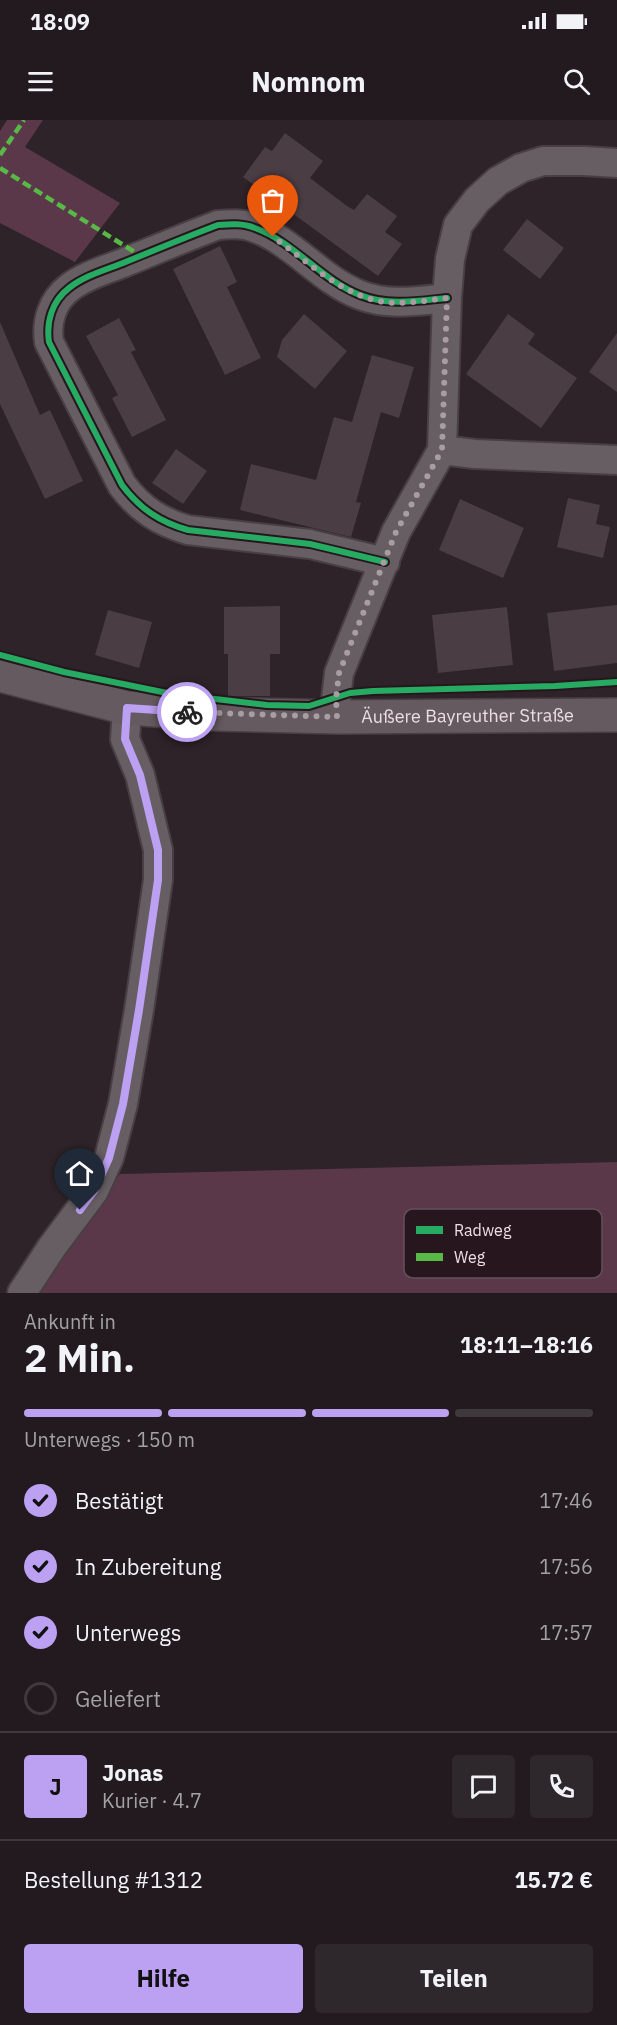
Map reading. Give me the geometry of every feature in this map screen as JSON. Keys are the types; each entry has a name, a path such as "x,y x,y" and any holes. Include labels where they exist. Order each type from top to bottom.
{"street":[{"path":"337,717 336,699 339,673 396,532 442,450 447,298 450,260 458,225 477,200 498,181 521,168 543,161 584,160 617,163"},
{"path":"385,562 310,544 188,530 170,525 153,516 135,502 122,485 50,342 47,331 50,317 56,302 69,288 92,276 218,225 237,224 255,228 273,237 344,287 360,295 395,303 447,298"},
{"path":"442,450 475,454 617,460"},
{"name":"Äußere Bayreuther Straße","path":"0,675 127,708 212,714 337,717 617,715"},
{"path":"22,1293 52,1247 94,1191 109,1158 123,1104 139,1010 158,870 158,850 140,775 125,739 127,708"}],"shaded area":[{"path":"7,120 43,120 25,147 120,203 75,262 0,223 0,131"},
{"path":"617,1162 617,1293 36,1293 85,1218 120,1174"}],"building":[{"path":"285,133 323,161 310,178 347,206 354,210 367,194 397,216 385,232 402,244 378,276 243,177 265,147 272,151"},
{"path":"527,219 564,248 540,279 503,250"},
{"path":"220,246 237,282 227,287 261,358 225,375 173,269"},
{"path":"304,314 347,351 315,389 277,357 282,340"},
{"path":"508,314 535,334 528,344 577,378 541,428 466,374"},
{"path":"119,318 136,350 131,352 166,420 132,437 112,398 118,395 86,336"},
{"path":"0,322 40,415 50,410 83,481 45,499 0,404"},
{"path":"617,333 617,392 589,372"},
{"path":"372,355 414,367 399,418 381,412 356,502 361,503 351,537 240,510 251,464 316,480 334,417 352,422"},
{"path":"176,449 207,471 183,504 152,483"},
{"path":"568,498 600,505 596,524 610,527 603,558 557,547"},
{"path":"460,499 524,528 503,578 439,550"},
{"path":"617,605 617,663 554,671 547,613"},
{"path":"280,606 280,654 270,654 270,696 228,696 228,654 224,654 224,607"},
{"path":"507,607 513,665 438,673 432,615"},
{"path":"108,610 152,622 139,668 95,655"}],"marked path":[{"path":"0,155 24,120"},
{"path":"0,168 141,256"}],"cycle path":[{"path":"385,562 310,544 188,530 151,514 122,485 49,342 48,327 51,312 63,293 81,280 218,225 227,224 246,225 269,234 333,280 360,295 392,302 447,298"},
{"path":"0,655 64,672 172,694 267,705 309,706 350,693 373,691 617,682"}],"way so far":[{"path":"187,712 337,717 336,699 339,673 396,532 442,450 447,298 395,303 360,295 344,287 273,237"}],"route":[{"path":"80,1210 94,1191 109,1158 123,1104 158,880 158,850 140,775 125,739 127,708 187,712"}]}
